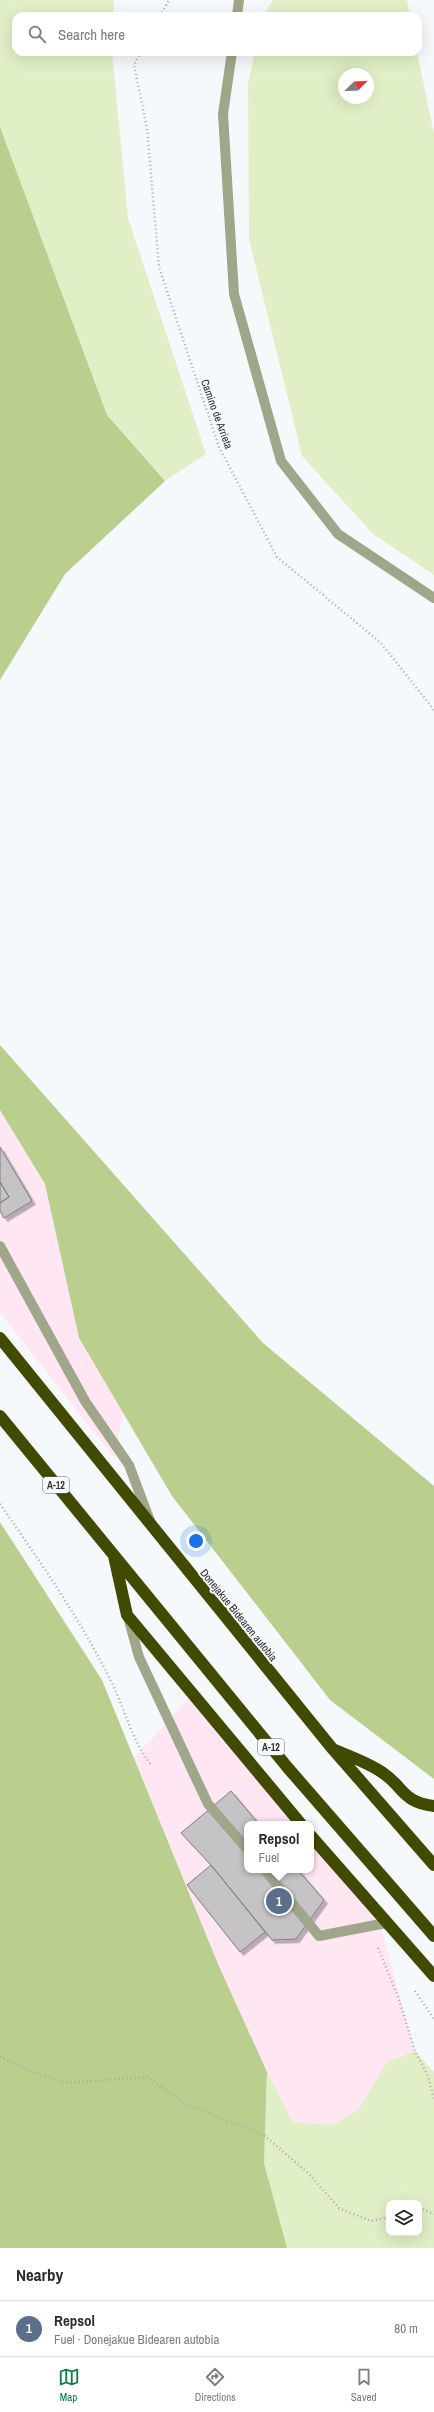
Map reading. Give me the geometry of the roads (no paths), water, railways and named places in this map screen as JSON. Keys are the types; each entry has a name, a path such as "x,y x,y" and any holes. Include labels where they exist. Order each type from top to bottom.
{"highway":[{"path":"0,1334 20,1362"},
{"name":"Donejakue Bidearen autobia","path":"0,1338 155,1532 331,1747 434,1865"},
{"name":"A-12","path":"0,1416 288,1768 434,1936"},
{"path":"113,1553 127,1615 299,1821"},
{"path":"331,1747 384,1773 403,1793 416,1802 434,1806"},
{"path":"314,1839 434,1976"}],"lane":[{"path":"238,12 239,0"},
{"path":"231,56 223,114 234,294 281,461 338,534 434,598"},
{"path":"0,1246 85,1401 129,1465 155,1532"},
{"path":"127,1615 139,1657 208,1804 244,1846"},
{"path":"267,1873 319,1936 369,1928 386,1923"}],"place":[{"name":"Repsol","path":"279,1901"}]}
